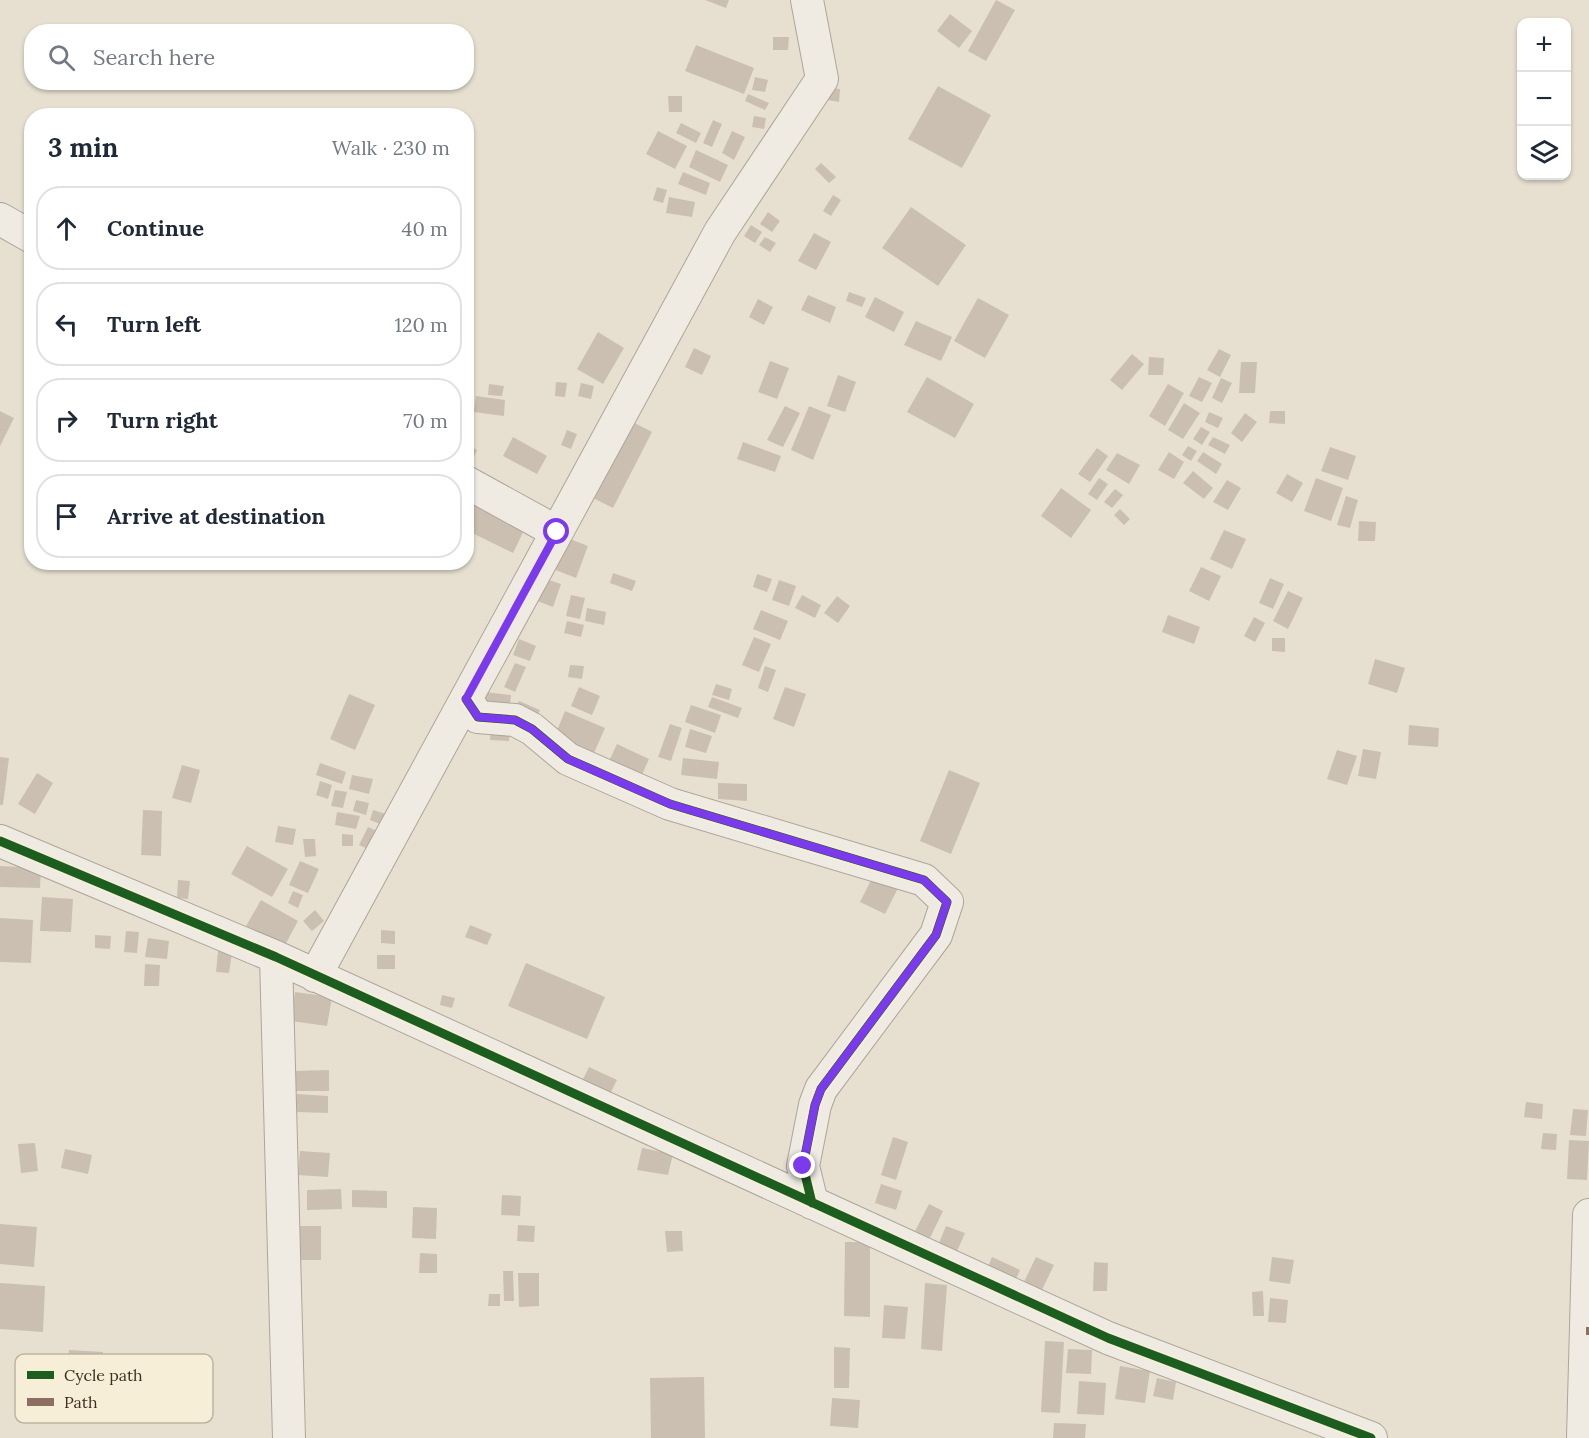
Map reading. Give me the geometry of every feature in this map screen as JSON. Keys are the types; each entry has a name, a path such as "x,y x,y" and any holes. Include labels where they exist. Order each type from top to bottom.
{"street":[{"path":"315,976 720,232 822,79 807,0"},
{"path":"0,219 24,232"},
{"path":"474,486 557,532"},
{"path":"466,699 478,717 515,720 532,729 568,759 670,804 924,880 947,902 936,935 821,1089 815,1105 803,1166 812,1203"},
{"path":"0,841 276,957 1108,1338 1371,1438"},
{"path":"276,957 290,1438"},
{"path":"1583,1438 1589,1215"}],"building":[{"path":"705,0 729,0 726,8"},
{"path":"996,0 1015,10 986,61 968,51"},
{"path":"950,14 972,31 959,48 937,31"},
{"path":"773,37 789,37 788,50 773,50"},
{"path":"696,45 754,68 744,94 685,71"},
{"path":"755,77 768,80 765,92 752,90"},
{"path":"938,86 991,115 962,168 908,139"},
{"path":"824,87 840,89 839,102 822,99"},
{"path":"748,94 769,103 765,110 745,101"},
{"path":"668,96 682,96 682,112 669,112"},
{"path":"754,116 766,118 764,129 752,127"},
{"path":"713,120 722,124 712,147 703,143"},
{"path":"681,123 701,133 696,143 676,133"},
{"path":"658,131 687,146 675,169 646,154"},
{"path":"732,131 745,137 734,160 722,153"},
{"path":"696,150 728,165 720,182 689,167"},
{"path":"821,163 836,177 829,183 815,169"},
{"path":"683,172 710,183 706,195 678,184"},
{"path":"657,187 667,190 663,203 653,200"},
{"path":"833,195 841,200 831,216 823,211"},
{"path":"669,197 695,202 692,217 666,213"},
{"path":"911,207 966,245 938,286 882,248"},
{"path":"768,212 780,221 772,232 760,224"},
{"path":"751,225 762,232 755,243 744,236"},
{"path":"814,233 831,242 816,270 798,261"},
{"path":"765,237 776,243 770,252 759,245"},
{"path":"849,292 866,298 862,307 846,301"},
{"path":"808,295 836,307 830,323 801,310"},
{"path":"875,297 904,312 894,332 865,317"},
{"path":"978,298 1009,315 985,358 954,341"},
{"path":"758,299 773,307 764,325 749,317"},
{"path":"916,321 952,337 941,361 904,345"},
{"path":"598,332 624,348 603,384 577,369"},
{"path":"694,348 711,356 702,375 685,367"},
{"path":"1219,349 1231,355 1220,377 1207,370"},
{"path":"1132,354 1144,364 1122,390 1110,380"},
{"path":"1149,357 1164,358 1163,375 1148,375"},
{"path":"770,361 789,368 777,399 758,392"},
{"path":"1241,362 1257,362 1255,393 1239,393"},
{"path":"838,375 856,382 845,412 827,406"},
{"path":"927,377 974,404 955,438 907,412"},
{"path":"1199,377 1212,383 1202,402 1189,396"},
{"path":"1221,378 1232,383 1222,403 1212,398"},
{"path":"556,382 567,383 565,397 555,396"},
{"path":"581,383 594,386 591,399 578,396"},
{"path":"489,384 504,386 502,396 488,395"},
{"path":"1168,384 1184,393 1165,426 1149,416"},
{"path":"476,396 505,400 504,416 474,412"},
{"path":"1184,403 1200,413 1183,439 1168,430"},
{"path":"785,406 800,413 783,447 767,440"},
{"path":"809,406 831,415 813,460 791,450"},
{"path":"0,411 14,418 0,446"},
{"path":"1270,411 1285,411 1285,424 1269,423"},
{"path":"1209,412 1223,418 1218,428 1205,422"},
{"path":"1245,413 1257,422 1242,442 1231,433"},
{"path":"625,418 652,432 613,508 585,494"},
{"path":"1201,427 1210,432 1202,445 1193,439"},
{"path":"567,430 577,434 571,449 561,445"},
{"path":"513,437 547,456 537,474 503,456"},
{"path":"1213,437 1230,445 1225,454 1208,445"},
{"path":"743,442 781,456 775,472 737,459"},
{"path":"1188,446 1197,451 1191,461 1182,455"},
{"path":"1330,447 1356,456 1348,480 1321,471"},
{"path":"1097,448 1108,456 1090,482 1078,474"},
{"path":"1169,452 1184,462 1174,479 1158,470"},
{"path":"1203,452 1222,464 1216,474 1197,461"},
{"path":"1117,453 1140,465 1129,484 1106,470"},
{"path":"1193,471 1213,488 1204,499 1183,483"},
{"path":"1287,474 1303,483 1292,502 1276,493"},
{"path":"1099,478 1108,484 1097,500 1088,494"},
{"path":"1316,478 1343,488 1331,521 1304,511"},
{"path":"1227,480 1241,488 1228,510 1213,502"},
{"path":"1061,488 1091,510 1071,538 1041,516"},
{"path":"1115,489 1123,495 1112,508 1104,502"},
{"path":"1346,496 1358,500 1350,528 1337,525"},
{"path":"474,499 527,524 513,553 474,534"},
{"path":"1120,509 1130,519 1124,525 1114,515"},
{"path":"1359,521 1376,522 1375,541 1358,541"},
{"path":"1224,530 1246,539 1232,569 1210,559"},
{"path":"565,537 588,546 576,578 553,569"},
{"path":"1201,567 1221,576 1209,601 1189,591"},
{"path":"613,573 636,581 632,591 610,583"},
{"path":"757,574 772,579 767,592 753,587"},
{"path":"540,577 561,584 553,607 532,599"},
{"path":"1270,578 1284,584 1273,609 1259,603"},
{"path":"779,580 796,586 789,606 772,600"},
{"path":"1288,591 1303,598 1288,629 1273,621"},
{"path":"571,595 585,598 580,619 566,616"},
{"path":"802,595 821,605 815,618 795,608"},
{"path":"837,596 850,606 838,623 824,613"},
{"path":"587,608 606,612 604,625 585,621"},
{"path":"761,610 788,621 780,640 753,629"},
{"path":"1168,615 1200,627 1194,644 1162,632"},
{"path":"1254,617 1265,623 1255,642 1244,636"},
{"path":"567,621 584,625 581,637 564,633"},
{"path":"754,637 771,644 759,672 742,665"},
{"path":"1272,638 1285,638 1285,652 1272,651"},
{"path":"519,639 536,646 530,661 513,655"},
{"path":"1375,659 1405,668 1397,693 1368,684"},
{"path":"515,663 526,667 515,692 504,687"},
{"path":"570,665 584,666 582,679 568,677"},
{"path":"765,666 776,670 768,692 758,688"},
{"path":"716,684 732,689 729,700 712,695"},
{"path":"579,687 600,696 592,715 571,706"},
{"path":"785,687 806,694 794,727 773,719"},
{"path":"485,692 511,695 509,713 483,710"},
{"path":"349,694 375,705 355,750 330,739"},
{"path":"712,697 742,708 738,718 708,707"},
{"path":"519,701 540,710 535,722 513,714"},
{"path":"691,705 721,715 715,733 685,722"},
{"path":"565,711 605,728 591,760 552,743"},
{"path":"491,721 510,722 509,741 490,740"},
{"path":"670,724 682,728 671,761 658,757"},
{"path":"1409,725 1439,728 1438,747 1408,745"},
{"path":"690,729 712,736 706,753 685,747"},
{"path":"617,744 649,759 641,777 609,761"},
{"path":"1363,749 1381,752 1376,779 1358,776"},
{"path":"1337,750 1357,756 1347,785 1327,779"},
{"path":"0,757 9,758 3,805 0,805"},
{"path":"683,758 719,762 717,779 681,775"},
{"path":"320,763 346,772 342,784 316,775"},
{"path":"182,765 200,770 191,803 172,798"},
{"path":"949,770 980,783 951,854 920,841"},
{"path":"37,773 53,783 35,814 18,804"},
{"path":"352,775 373,779 369,794 349,789"},
{"path":"320,781 332,785 328,799 316,795"},
{"path":"718,783 747,784 747,801 718,799"},
{"path":"335,790 347,792 343,808 331,806"},
{"path":"356,800 369,803 366,815 353,811"},
{"path":"143,810 162,811 161,856 141,855"},
{"path":"373,810 389,815 385,826 370,820"},
{"path":"337,812 360,816 356,829 335,825"},
{"path":"278,826 296,829 293,845 275,842"},
{"path":"368,827 384,834 375,852 359,845"},
{"path":"342,834 353,835 353,846 342,846"},
{"path":"303,839 315,839 316,856 305,857"},
{"path":"247,846 288,869 272,897 231,874"},
{"path":"300,861 319,869 308,893 289,885"},
{"path":"0,866 41,868 40,888 0,887"},
{"path":"873,876 898,888 885,914 860,902"},
{"path":"178,880 190,881 188,899 177,898"},
{"path":"293,891 303,895 298,908 288,903"},
{"path":"42,897 73,899 71,932 40,931"},
{"path":"261,900 298,921 284,947 246,926"},
{"path":"315,910 324,921 312,931 303,921"},
{"path":"0,918 33,920 31,963 0,962"},
{"path":"470,925 492,934 487,945 465,937"},
{"path":"381,930 395,931 395,944 381,943"},
{"path":"126,931 139,932 137,953 124,952"},
{"path":"95,935 111,936 110,949 95,948"},
{"path":"148,938 169,941 167,959 145,957"},
{"path":"218,951 232,953 229,973 216,972"},
{"path":"377,955 395,955 395,969 377,969"},
{"path":"526,963 605,997 587,1039 508,1006"},
{"path":"145,964 160,965 159,986 144,986"},
{"path":"295,992 332,997 327,1026 291,1021"},
{"path":"442,995 455,998 452,1008 440,1005"},
{"path":"589,1067 617,1080 610,1094 582,1081"},
{"path":"329,1070 329,1091 294,1091 294,1071"},
{"path":"297,1094 328,1096 328,1113 296,1112"},
{"path":"1526,1102 1543,1104 1542,1119 1524,1117"},
{"path":"1573,1109 1588,1110 1586,1136 1570,1135"},
{"path":"1543,1133 1557,1134 1556,1150 1541,1149"},
{"path":"893,1137 908,1142 896,1180 881,1175"},
{"path":"1569,1140 1589,1141 1587,1180 1567,1179"},
{"path":"35,1143 38,1171 21,1173 18,1144"},
{"path":"642,1148 673,1154 668,1175 637,1170"},
{"path":"65,1149 92,1155 88,1174 61,1168"},
{"path":"300,1151 330,1153 328,1177 298,1175"},
{"path":"881,1184 902,1191 896,1210 875,1203"},
{"path":"341,1189 342,1209 307,1210 307,1190"},
{"path":"352,1190 387,1191 387,1208 352,1207"},
{"path":"502,1195 521,1196 520,1216 501,1215"},
{"path":"929,1204 943,1211 930,1238 915,1231"},
{"path":"413,1207 437,1208 436,1239 412,1238"},
{"path":"0,1224 37,1227 34,1267 0,1264"},
{"path":"518,1225 535,1226 534,1242 517,1241"},
{"path":"297,1226 321,1226 321,1260 297,1260"},
{"path":"946,1226 965,1233 955,1256 937,1248"},
{"path":"665,1231 682,1231 683,1251 667,1252"},
{"path":"845,1242 870,1242 870,1317 844,1316"},
{"path":"420,1253 437,1254 437,1273 419,1273"},
{"path":"992,1257 1020,1270 1014,1284 986,1272"},
{"path":"1036,1257 1054,1265 1039,1296 1021,1288"},
{"path":"1272,1257 1294,1260 1290,1284 1269,1281"},
{"path":"1094,1262 1108,1263 1107,1291 1093,1291"},
{"path":"503,1271 513,1271 514,1301 504,1301"},
{"path":"518,1273 539,1273 539,1306 519,1307"},
{"path":"0,1283 45,1286 43,1332 0,1329"},
{"path":"925,1283 947,1285 942,1351 921,1349"},
{"path":"1263,1291 1264,1316 1253,1316 1252,1292"},
{"path":"489,1294 500,1294 500,1306 488,1306"},
{"path":"1270,1298 1288,1300 1286,1323 1268,1322"},
{"path":"884,1305 908,1307 905,1339 882,1338"},
{"path":"1045,1341 1064,1342 1060,1413 1041,1412"},
{"path":"834,1347 850,1348 849,1388 834,1388"},
{"path":"1068,1349 1092,1350 1091,1374 1066,1373"},
{"path":"69,1350 103,1352 103,1354 69,1354"},
{"path":"1120,1366 1150,1371 1145,1403 1115,1399"},
{"path":"704,1377 705,1438 651,1438 650,1378"},
{"path":"1157,1378 1176,1382 1173,1400 1153,1396"},
{"path":"1079,1381 1106,1383 1104,1415 1077,1414"},
{"path":"832,1398 860,1400 858,1428 830,1426"},
{"path":"1054,1423 1086,1424 1085,1438 1053,1438"}],"cycle path":[{"path":"466,699 478,717 515,720 532,729 568,759 670,804 924,880 947,902 936,935 821,1089 815,1105 803,1166 812,1203"},
{"path":"0,841 276,957 1108,1338 1371,1438"}],"route":[{"path":"557,532 466,699 478,717 515,720 532,729 547,744 568,759 670,804 924,880 947,902 936,935 821,1089 815,1105 803,1166"}]}
